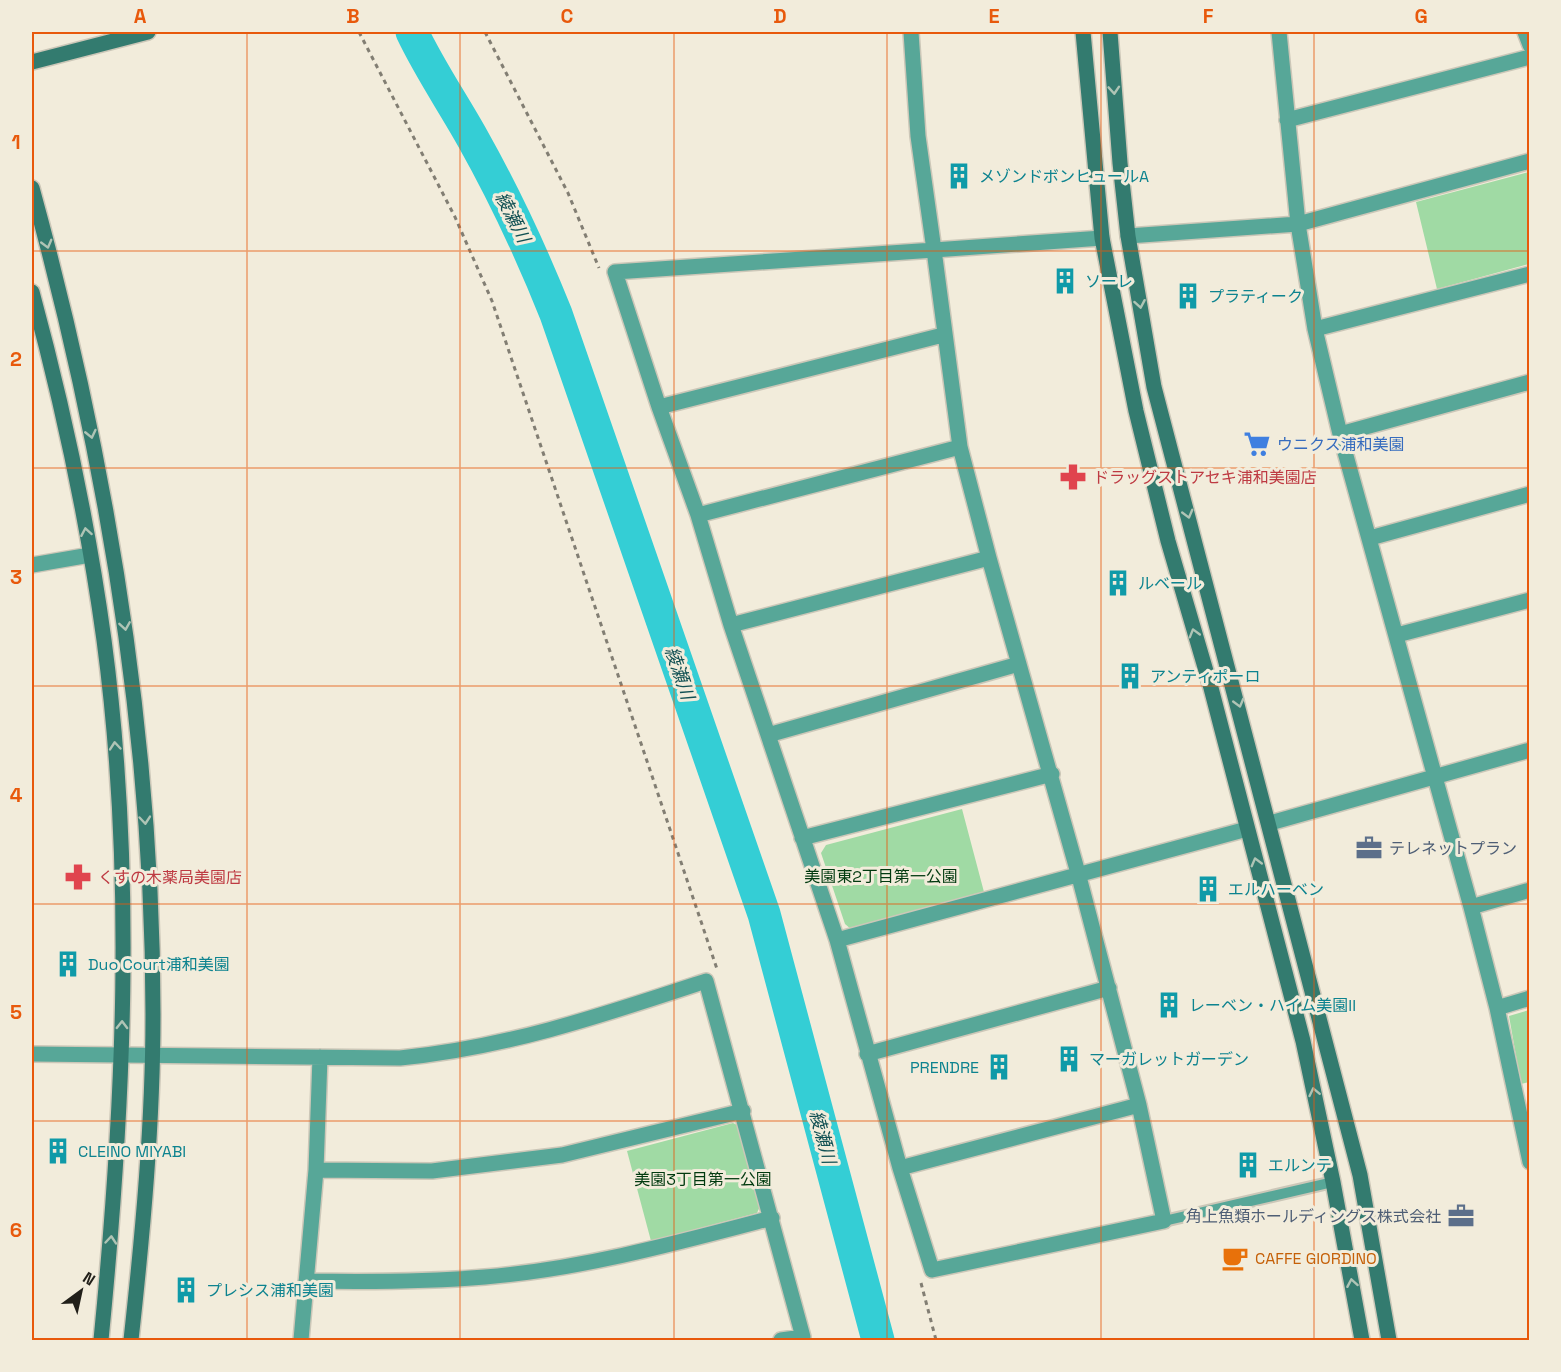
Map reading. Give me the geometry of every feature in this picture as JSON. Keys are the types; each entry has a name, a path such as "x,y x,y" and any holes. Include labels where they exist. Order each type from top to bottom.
{"street":[{"path":"32,63 148,32"},
{"path":"911,32 918,136 934,249 944,335 960,447 989,558 1052,774 1109,988 1139,1105 1164,1221 932,1270 867,1054 837,940 731,625 698,515 659,407 615,272 934,249 1102,238"},
{"path":"1083,32 1102,238 1136,411 1168,541 1210,688 1303,1041 1333,1182 1362,1341"},
{"path":"1110,32 1128,236 1154,387 1270,823 1360,1175 1389,1341"},
{"path":"1279,32 1298,224 1315,329 1340,434 1523,1098 1530,1162"},
{"path":"1526,32 1530,45"},
{"path":"1287,120 1530,57"},
{"path":"1128,236 1298,224 1530,161"},
{"path":"32,188 56,276 95,454 126,636 139,741 147,849 153,1014 144,1200 131,1341"},
{"path":"1315,329 1530,274"},
{"path":"32,292 58,392 90,555 104,640 116,756 121,848 121,1054 115,1197 101,1341"},
{"path":"659,407 944,335"},
{"path":"1340,434 1530,382"},
{"path":"698,515 960,447"},
{"path":"1370,538 1530,494"},
{"path":"32,565 90,555"},
{"path":"731,625 989,558"},
{"path":"1397,635 1530,600"},
{"path":"768,735 1019,664"},
{"path":"1270,823 1530,750"},
{"path":"802,838 1052,774"},
{"path":"837,940 1078,873 1247,830"},
{"path":"1471,906 1530,891"},
{"path":"32,1054 400,1058 446,1054 571,1025 706,981 803,1337 781,1341"},
{"path":"867,1054 1109,988"},
{"path":"1497,1008 1530,998"},
{"path":"301,1341 316,1170 320,1057"},
{"path":"900,1168 1139,1105"},
{"path":"316,1170 432,1171 562,1155 743,1111"},
{"path":"306,1281 418,1281 486,1277 565,1267 652,1249 772,1218"}],"lane":[{"path":"1164,1221 1333,1182"}],"path":[{"path":"358,32 455,217 492,301 718,970"}],"green space":[{"path":"1529,172 1529,264 1437,289 1416,202"},
{"name":"美園東2丁目第一公園","path":"962,809 984,892 852,930 845,924 821,853 826,845"},
{"path":"1529,1010 1529,1082 1521,1084 1509,1016"},
{"name":"美園3丁目第一公園","path":"733,1123 741,1127 761,1204 757,1213 651,1241 627,1151"}],"waterway":[{"name":"綾瀬川","path":"412,32 496,182 528,247 556,314 764,914 878,1340"}],"place":[{"name":"メゾンドボンヒュールA","path":"959,176"},
{"name":"ソーレ","path":"1065,281"},
{"name":"プラティーク","path":"1188,296"},
{"name":"ウニクス浦和美園","path":"1257,444"},
{"name":"ドラッグストアセキ浦和美園店","path":"1073,477"},
{"name":"ルベール","path":"1118,583"},
{"name":"アンティポーロ","path":"1130,676"},
{"name":"テレネットプラン","path":"1369,848"},
{"name":"くすの木薬局美園店","path":"78,877"},
{"name":"エルハーベン","path":"1208,889"},
{"name":"Duo Court浦和美園","path":"68,964"},
{"name":"レーベン・ハイム美園II","path":"1169,1005"},
{"name":"マーガレットガーデン","path":"1069,1059"},
{"name":"PRENDRE","path":"999,1067"},
{"name":"CLEINO MIYABI","path":"58,1151"},
{"name":"エルンテ","path":"1248,1165"},
{"name":"角上魚類ホールディングス株式会社","path":"1461,1216"},
{"name":"CAFFE GIORDINO","path":"1235,1258"},
{"name":"プレシス浦和美園","path":"186,1290"}]}
